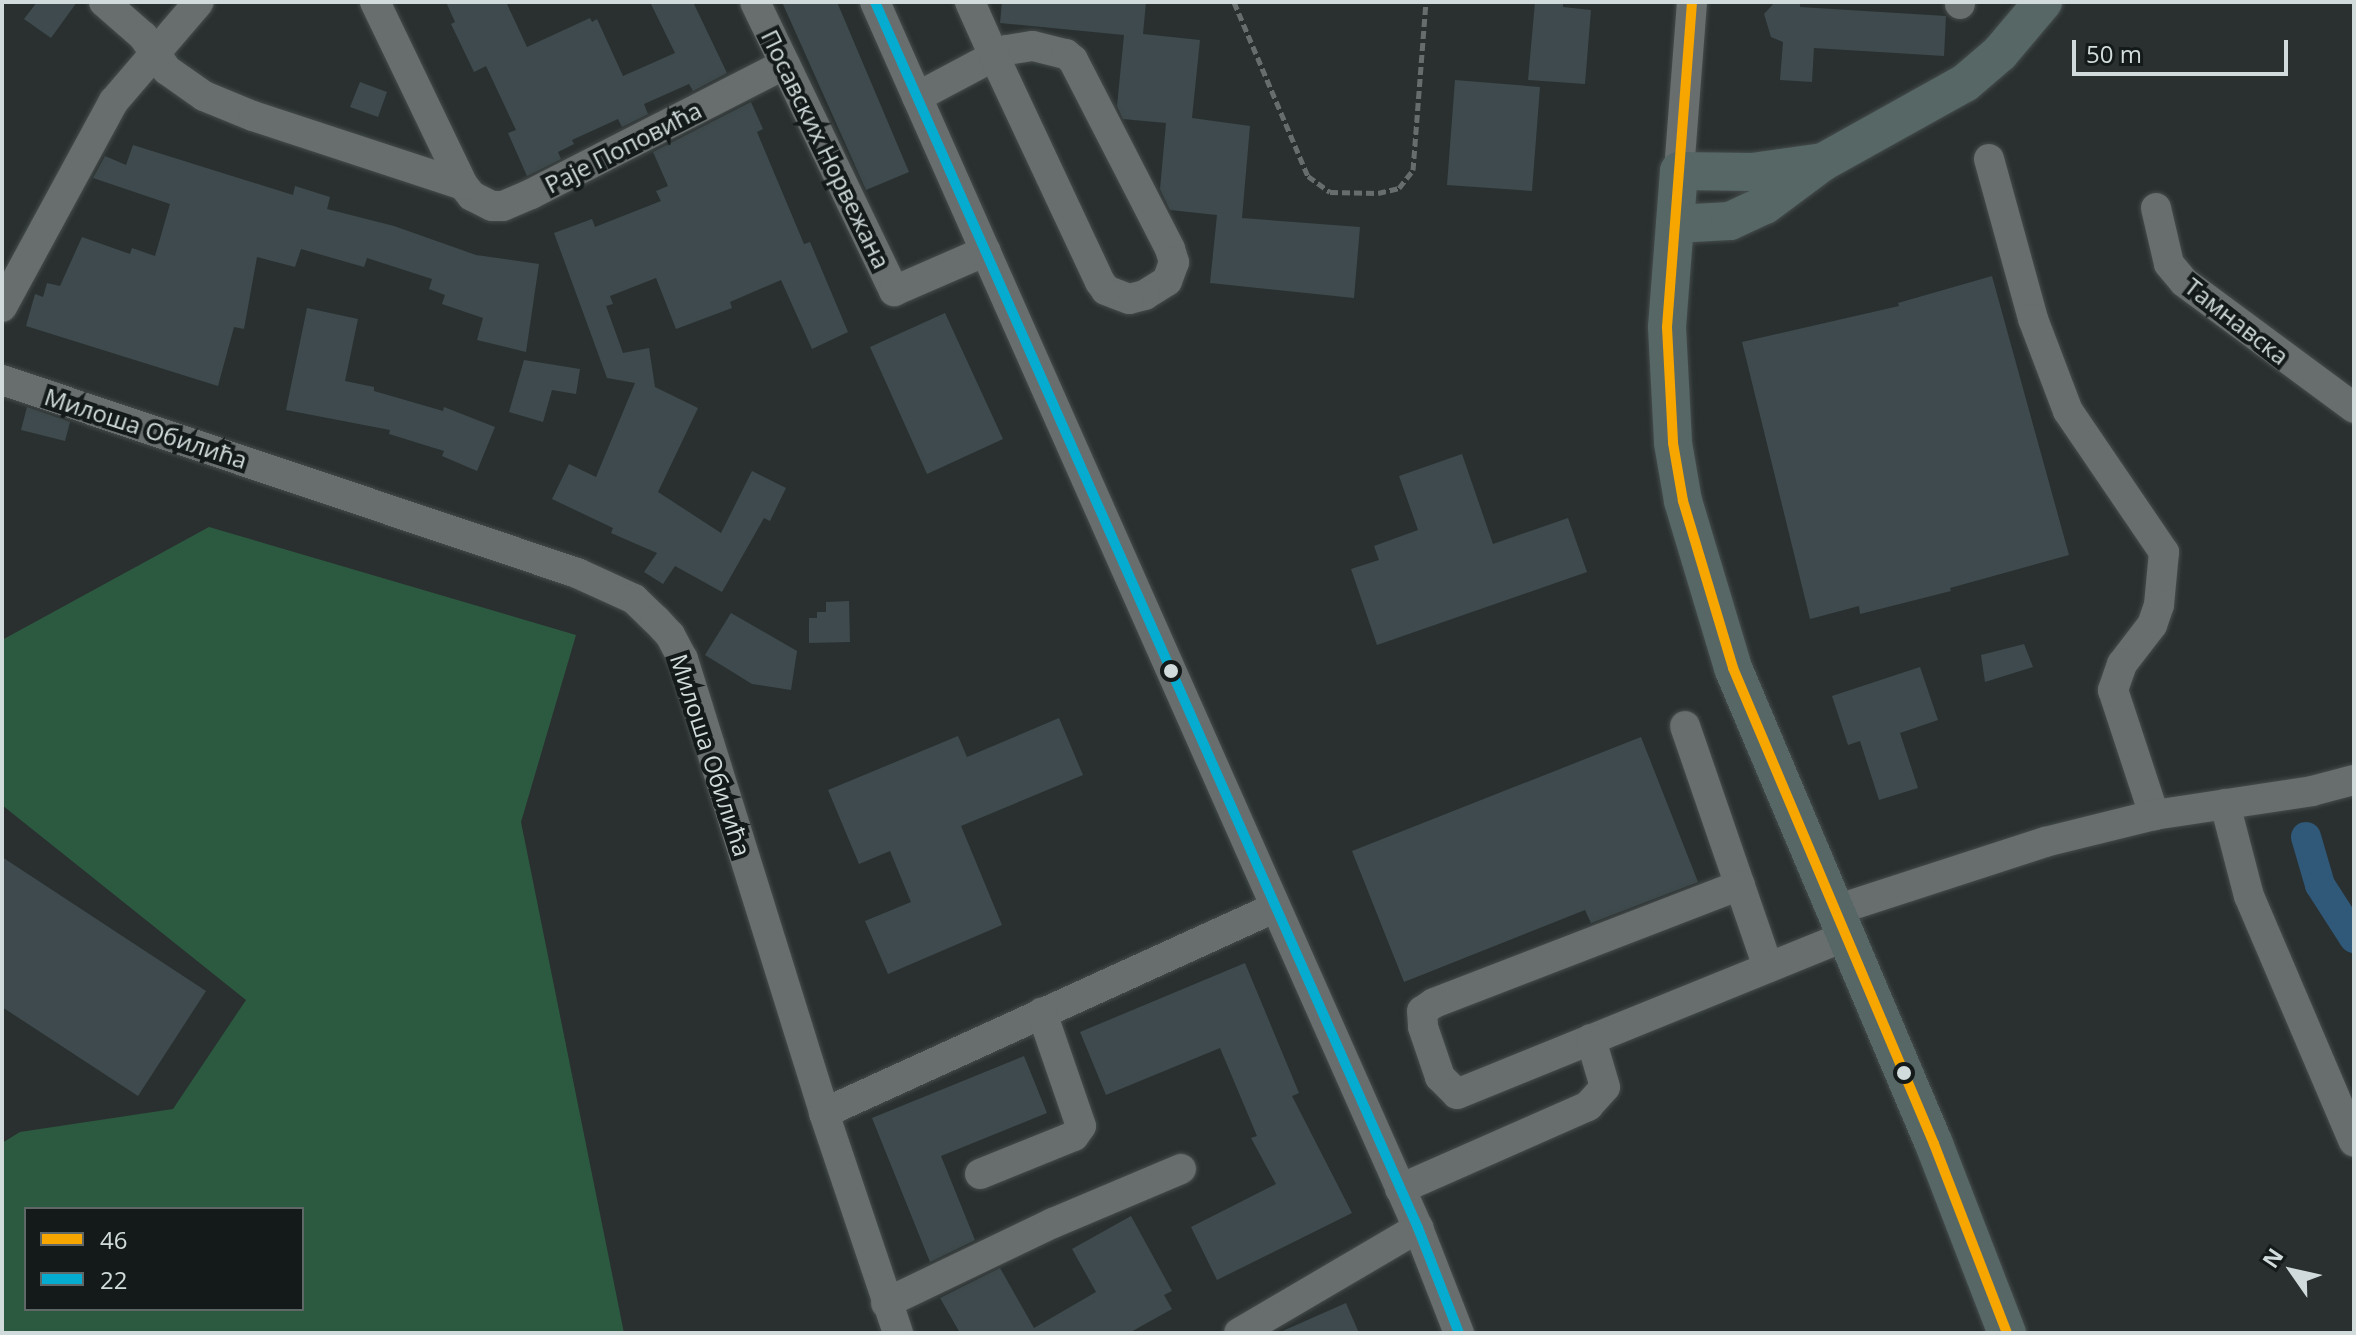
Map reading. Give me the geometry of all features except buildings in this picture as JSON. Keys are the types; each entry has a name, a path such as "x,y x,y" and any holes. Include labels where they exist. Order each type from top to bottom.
{"main road":[{"path":"1675,224 1718,223 1750,213 1823,162 1965,83 2000,53 2043,2"},
{"path":"1823,162 1752,172 1679,171 1667,327 1668,384 1683,501 1733,668 1934,1144 2007,1333"}],"street":[{"name":"Раје Поповића","path":"104,2 143,36 154,54 182,83 204,96 463,185 481,203 503,206 785,64"},
{"path":"2,307 114,101 199,2"},
{"path":"375,2 463,185"},
{"name":"Посавских Норвежана","path":"755,2 894,291 986,251"},
{"path":"875,2 1273,908 1418,1228 1459,1333"},
{"path":"917,97 994,56 1033,46 1058,50 1073,60 1170,249 1173,272 1157,289 1129,299 1106,290 994,56 970,2"},
{"path":"1679,171 1692,2"},
{"path":"1989,159 2033,319 2068,411 2164,552 2159,605 2152,625 2122,664 2113,690 2154,815"},
{"name":"Тамнавска","path":"2156,208 2169,264 2184,282 2354,408"},
{"name":"Милоша Обилића","path":"2,380 563,568 634,599 670,635 683,659 824,1113 898,1333"},
{"path":"1685,726 1768,967"},
{"path":"1740,885 1434,1003 1422,1011 1423,1027 1440,1077 1457,1094 1768,967 1841,923 2045,842 2154,815 2312,791 2354,780"},
{"path":"2225,804 2249,896 2354,1142"},
{"path":"824,1113 1273,908"},
{"path":"980,1174 1074,1136 1081,1126 1042,1013"},
{"path":"1400,1189 1588,1106 1605,1087 1591,1039"},
{"path":"886,1303 1053,1223 1181,1169"},
{"path":"1239,1333 1418,1228"}],"path":[{"path":"1234,2 1308,176 1330,192 1378,193 1399,188 1413,170 1426,2"}],"green space":[{"path":"209,527 576,635 521,822 624,1333 2,1333 2,1143 20,1132 173,1109 246,1000 2,805 2,640"}],"waterway":[{"path":"2306,837 2320,885 2354,938"}],"transit line":[{"name":"22","path":"875,2 1418,1228 1459,1333"},
{"name":"46","path":"1692,2 1667,327 1673,443 1683,501 1733,668 1934,1144 2007,1333"}]}
